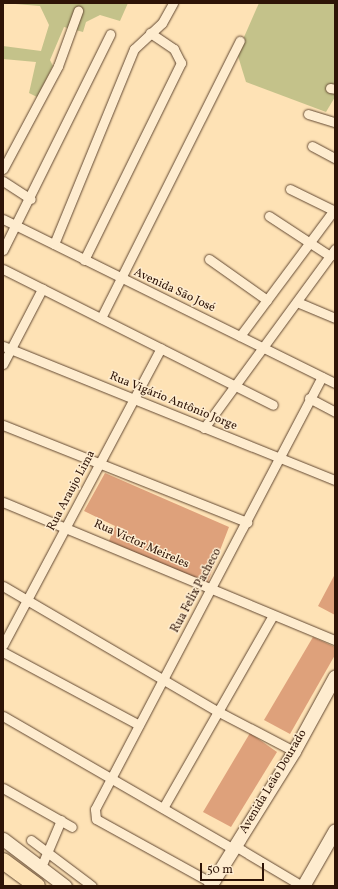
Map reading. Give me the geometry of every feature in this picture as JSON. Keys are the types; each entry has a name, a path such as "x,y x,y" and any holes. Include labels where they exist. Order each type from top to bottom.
{"highway":[{"path":"3,861 37,886"}],"main road":[{"name":"Avenida Leão Dourado","path":"211,884 294,751 335,676"},
{"path":"302,886 335,830"},
{"path":"3,839 42,866 65,886"}],"street":[{"path":"54,244 134,49 162,23 173,3"},
{"path":"3,168 58,66 78,11"},
{"path":"84,260 181,63 174,49 150,33"},
{"path":"3,250 31,199 110,34"},
{"path":"101,318 240,41"},
{"path":"308,114 335,122"},
{"path":"312,146 335,158"},
{"path":"3,181 31,199"},
{"path":"240,336 334,210 290,189"},
{"path":"204,428 333,253 311,242 269,216"},
{"name":"Avenida São José","path":"3,219 120,279 264,346 335,383"},
{"path":"209,259 268,300"},
{"path":"3,269 273,405"},
{"path":"3,364 7,348 42,289"},
{"path":"297,302 335,318"},
{"name":"Rua Vigário Antônio Jorge","path":"7,348 335,480"},
{"name":"Rua Araujo Lima","path":"3,645 161,348"},
{"name":"Rua Felix Pacheco","path":"211,884 94,816 95,809 247,522 278,457 322,376"},
{"path":"309,398 335,412"},
{"path":"3,425 247,522"},
{"name":"Rua Victor Meireles","path":"4,503 67,526 211,589 335,640"},
{"path":"3,586 217,711 294,751"},
{"path":"163,808 273,615"},
{"path":"3,652 139,725"},
{"path":"3,716 302,886"},
{"path":"3,788 72,827"},
{"path":"42,866 46,853 61,820"},
{"path":"31,840 46,853 92,886"}],"shaded area":[{"path":"3,3 128,3 120,21 100,15 86,22 83,32 64,27 50,60 53,66 37,97 29,93 36,62 3,59 3,46 41,51 49,25 40,6"},
{"path":"259,3 335,3 335,97 326,112 246,82 237,53"}],"building":[{"path":"105,473 229,527 207,584 109,541 115,526 84,511"},
{"path":"335,574 335,615 318,606"},
{"path":"313,637 335,647 335,655 290,734 264,720"},
{"path":"250,733 277,752 231,827 203,812"}]}
